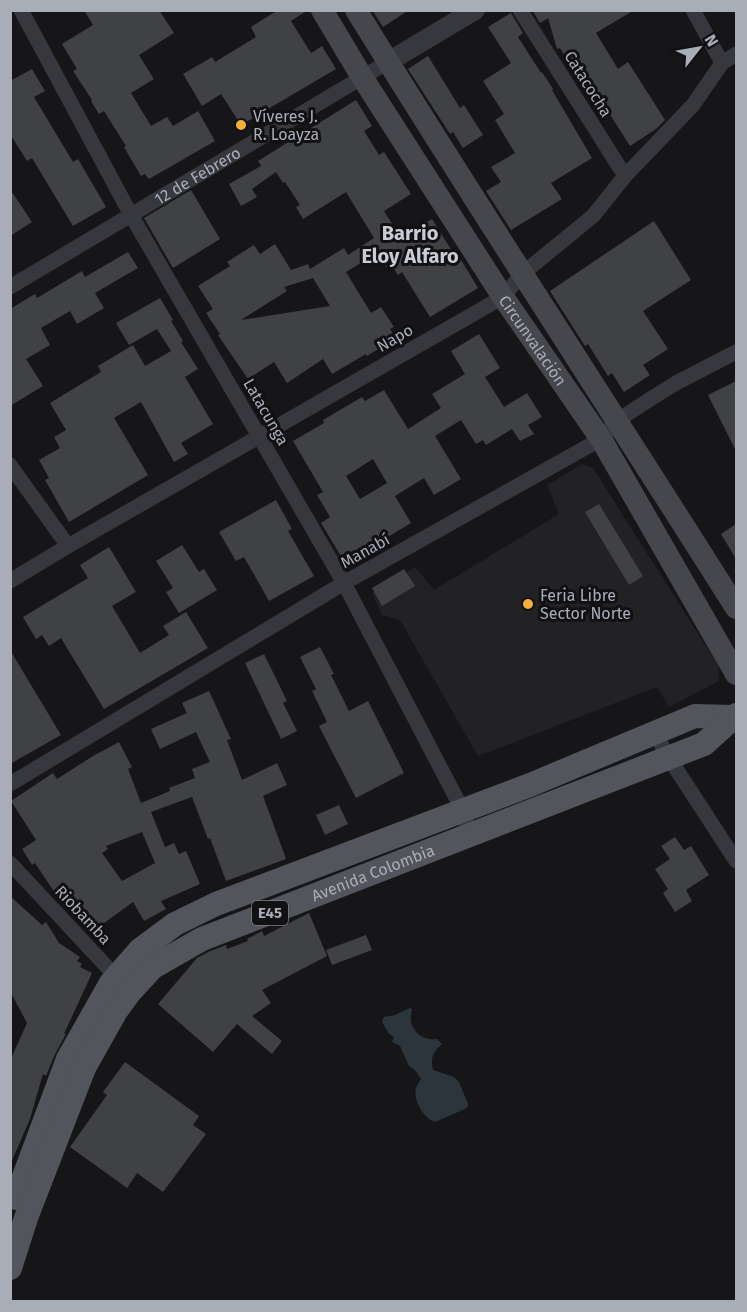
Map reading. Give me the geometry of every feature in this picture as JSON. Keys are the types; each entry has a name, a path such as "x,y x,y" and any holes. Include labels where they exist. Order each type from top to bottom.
{"main road":[{"name":"Circunvalación","path":"322,10 362,77 503,297 601,439 736,674"},
{"name":"Circunvalación","path":"356,10 736,608"},
{"name":"Avenida Colombia","path":"10,1268 26,1218 84,1068 116,1011 123,985 140,950 175,924 216,904 530,785 695,716 735,716"},
{"name":"Avenida Colombia","path":"10,1215 68,1059 111,983 123,985 202,939 704,744 735,716"}],"street":[{"name":"Latacunga","path":"21,10 130,215 344,583 463,811 470,836"},
{"name":"12 de Febrero","path":"10,286 475,10"},
{"name":"Catacocha","path":"520,10 625,176"},
{"path":"693,10 722,63"},
{"name":"Napo","path":"10,581 503,297 522,274 593,216 625,176 693,105 722,63 736,54"},
{"name":"Manabí","path":"10,784 344,583 601,439 618,420 676,383 736,351"},
{"path":"10,465 68,546"},
{"path":"655,733 736,861"},
{"name":"Riobamba","path":"10,863 123,985"}],"shaded area":[{"name":"Feria Libre Sector Norte","path":"582,464 593,468 718,665 719,681 669,707 657,687 478,756 400,620 382,615 372,593 415,567 434,590 559,514 547,485"},
{"path":"412,1009 411,1023 416,1032 425,1038 437,1039 442,1044 433,1056 433,1070 454,1077 459,1082 468,1104 465,1109 435,1122 423,1113 416,1098 416,1088 421,1079 409,1066 400,1046 392,1042 394,1037 389,1034 382,1022 384,1017"}],"building":[{"path":"84,10 159,10 174,33 139,55 154,79 131,93 151,126 167,117 173,126 198,111 215,141 149,179 145,174 141,176 124,147 126,146 104,111 99,114 73,71 77,69 62,44 93,25"},
{"path":"278,10 308,10 291,21 311,53 322,46 336,69 241,125 221,94 202,106 183,74 212,57 215,62 256,37 251,27"},
{"path":"372,10 409,10 383,27"},
{"path":"532,10 634,10 596,33 618,69 628,62 665,120 656,129 630,146 606,108 600,112 560,48 557,49 548,18 540,23"},
{"path":"511,13 523,33 518,37 553,89 592,158 551,183 562,199 511,230 486,191 501,182 491,167 515,153 495,120 504,114 483,81 511,63 488,27"},
{"path":"428,56 460,108 464,105 483,135 463,148 453,132 450,134 408,69"},
{"path":"32,69 45,91 34,97 73,162 78,159 106,207 73,226 32,158 27,161 10,134 10,81"},
{"path":"356,100 372,126 364,131 379,155 384,152 411,194 384,211 401,238 432,219 452,251 455,250 478,288 430,317 402,272 398,275 391,264 386,267 377,253 346,272 371,313 381,307 394,327 390,329 396,338 332,374 323,359 287,383 274,362 248,379 206,313 213,309 198,286 230,266 227,262 254,245 260,254 275,244 291,270 308,264 310,269 344,248 348,255 374,238 346,192 303,219 296,207 300,205 276,172 252,189 257,197 241,206 229,184 261,166 258,161","holes":["313,278 330,306 241,320 287,291 284,287"]},
{"path":"10,189 32,222 10,236"},
{"path":"191,190 220,239 173,268 144,218"},
{"path":"654,221 691,280 643,311 668,349 643,365 650,375 624,392 612,373 608,376 588,344 585,346 550,291"},
{"path":"128,252 138,268 95,293 104,308 77,324 70,311 41,328 50,345 26,359 43,386 10,406 10,309 35,294 37,298 82,271 85,277"},
{"path":"160,298 173,320 171,321 183,341 181,342 198,369 185,377 213,424 181,443 188,454 174,462 141,402 114,418 148,475 69,522 45,480 49,478 39,460 60,448 54,437 66,430 50,403 101,372 98,366 133,345 145,366 171,351 157,329 129,345 116,323"},
{"path":"479,334 500,368 485,377 504,407 527,393 542,417 528,425 534,434 520,441 512,429 486,445 483,440 476,444 461,420 435,436 461,479 434,495 424,478 395,496 411,523 345,563 321,523 330,517 317,495 323,492 293,441 362,397 365,401 384,390 408,429 441,408 432,394 465,374 451,351","holes":["373,459 387,483 360,499 346,476"]},
{"path":"736,381 736,451 708,395"},
{"path":"276,500 292,529 288,531 314,576 269,601 244,557 236,561 219,532"},
{"path":"599,504 643,576 629,585 585,512"},
{"path":"736,524 736,559 721,534"},
{"path":"182,545 199,572 204,569 217,590 179,613 166,592 173,588 156,561"},
{"path":"109,547 136,592 112,606 140,653 169,635 163,626 186,612 208,648 104,709 61,638 49,646 42,635 36,639 23,617 88,578 80,565"},
{"path":"404,569 415,586 382,606 372,588"},
{"path":"320,647 349,711 368,701 404,773 356,798 319,726 327,722 312,691 316,689 300,657"},
{"path":"10,650 61,735 10,764"},
{"path":"264,654 287,701 283,703 297,731 281,739 245,663"},
{"path":"209,691 231,739 227,740 242,780 277,763 287,785 263,796 286,859 226,881 192,797 151,812 165,847 174,843 179,854 186,851 200,884 161,901 166,909 144,921 133,902 93,931 73,903 66,908 63,905 35,863 32,865 22,849 36,840 11,801 53,773 57,779 119,742 132,767 128,769 141,803 170,791 169,788 195,778 192,769 210,762 196,732 160,749 151,729 187,713 182,703","holes":["142,832 155,863 122,881 102,853 108,849 106,846"]},
{"path":"339,805 348,824 325,835 316,815"},
{"path":"675,837 684,850 691,846 709,875 686,890 692,901 675,912 663,893 668,889 655,869 670,859 661,846"},
{"path":"10,896 42,925 46,922 59,943 80,957 77,961 82,964 80,967 92,973 46,1076 43,1074 30,1119 10,1165 10,1061 27,1023 10,991"},
{"path":"309,913 327,956 262,990 271,1003 252,1016 282,1041 272,1054 237,1024 213,1052 158,1004 197,958 226,945 227,949 248,941 247,939 262,931 264,936"},
{"path":"366,935 372,950 332,965 326,950"},
{"path":"125,1062 199,1116 193,1125 206,1134 163,1192 137,1173 127,1188 70,1147 107,1095 103,1092"}],"place":[{"name":"Víveres J. R. Loayza","path":"241,125"},
{"name":"Feria Libre Sector Norte","path":"528,604"}],"district":[{"name":"Barrio Eloy Alfaro","path":"410,244"}]}
